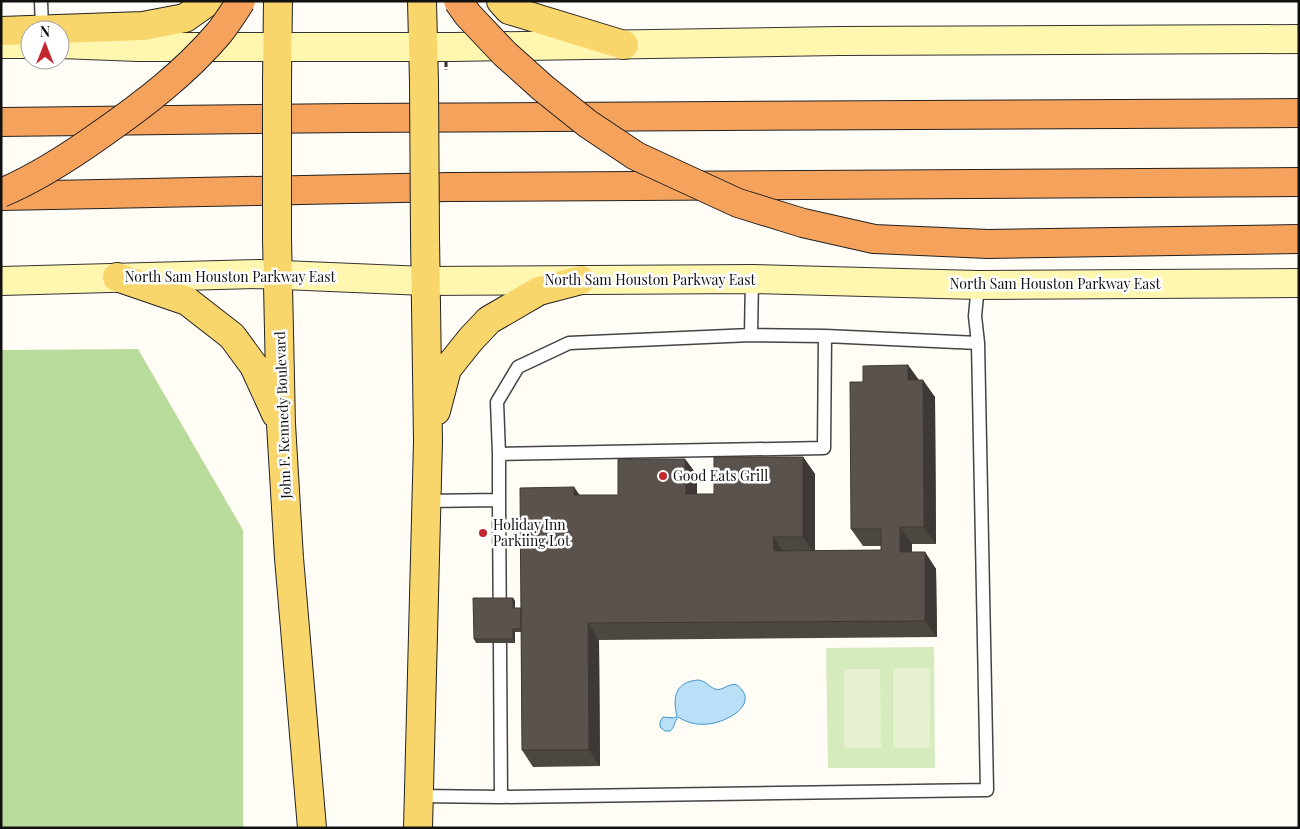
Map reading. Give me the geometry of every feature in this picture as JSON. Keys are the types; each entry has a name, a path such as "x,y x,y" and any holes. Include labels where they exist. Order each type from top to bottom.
{"highway":[{"path":"1,195 68,157 135,111 178,75 206,47 220,32 241,1"},
{"path":"458,1 468,15 504,54 543,88 588,124 636,156 738,203 803,223 874,238 988,244 1299,239"},
{"path":"1,122 361,118 1299,113"},
{"path":"1,195 459,187 1299,182"}],"main road":[{"path":"70,36 143,26 185,18 209,1"},
{"name":"John F. Kennedy Boulevard","path":"278,1 277,238 281,424 289,558 312,828"},
{"path":"418,828 428,441 422,1"},
{"path":"501,1 509,10 624,44"},
{"path":"1,30 20,34"},
{"path":"70,41 138,47 423,47 839,41 1299,39"},
{"path":"1,44 20,42"},
{"name":"North Sam Houston Parkway East","path":"1,281 278,275 425,282 752,279 978,285 1299,283"},
{"path":"117,277 187,301 232,336 254,366 281,424"},
{"path":"428,441 448,368 471,338 489,320 539,291 581,280"}],"lane":[{"path":"41,1 42,20"},
{"path":"751,335 752,279"},
{"path":"418,796 501,797 987,790 978,343 975,316 978,285"},
{"path":"501,797 497,402 518,367 569,343 751,335 825,336 978,343"},
{"path":"499,454 824,448 825,336"},
{"path":"426,502 499,500"}],"green space":[{"path":"138,349 243,530 243,828 1,828 1,350"},
{"path":"934,647 935,768 828,768 826,648"},
{"path":"893,668 930,668 930,748 893,748"},
{"path":"844,669 880,669 881,748 844,748"}],"water":[{"path":"698,680 718,690 734,684 737,685 745,697 741,709 728,718 713,723 699,724 678,717 672,729 665,731 660,727 660,722 663,717 674,718 677,716 675,702 677,691 685,684"}],"building":[{"path":"908,365 908,380 923,380 924,527 900,527 900,552 925,552 925,621 588,623 589,750 522,750 520,488 574,487 574,495 618,495 618,459 685,459 686,494 714,494 714,457 803,457 803,537 773,537 774,551 881,550 881,529 851,529 850,382 863,382 863,366"},
{"path":"473,598 513,598 513,608 521,608 521,629 513,629 513,639 474,639"}],"place":[{"name":"Good Eats Grill","path":"663,476"},
{"name":"Holiday Inn Parkiing Lot","path":"483,533"}]}
